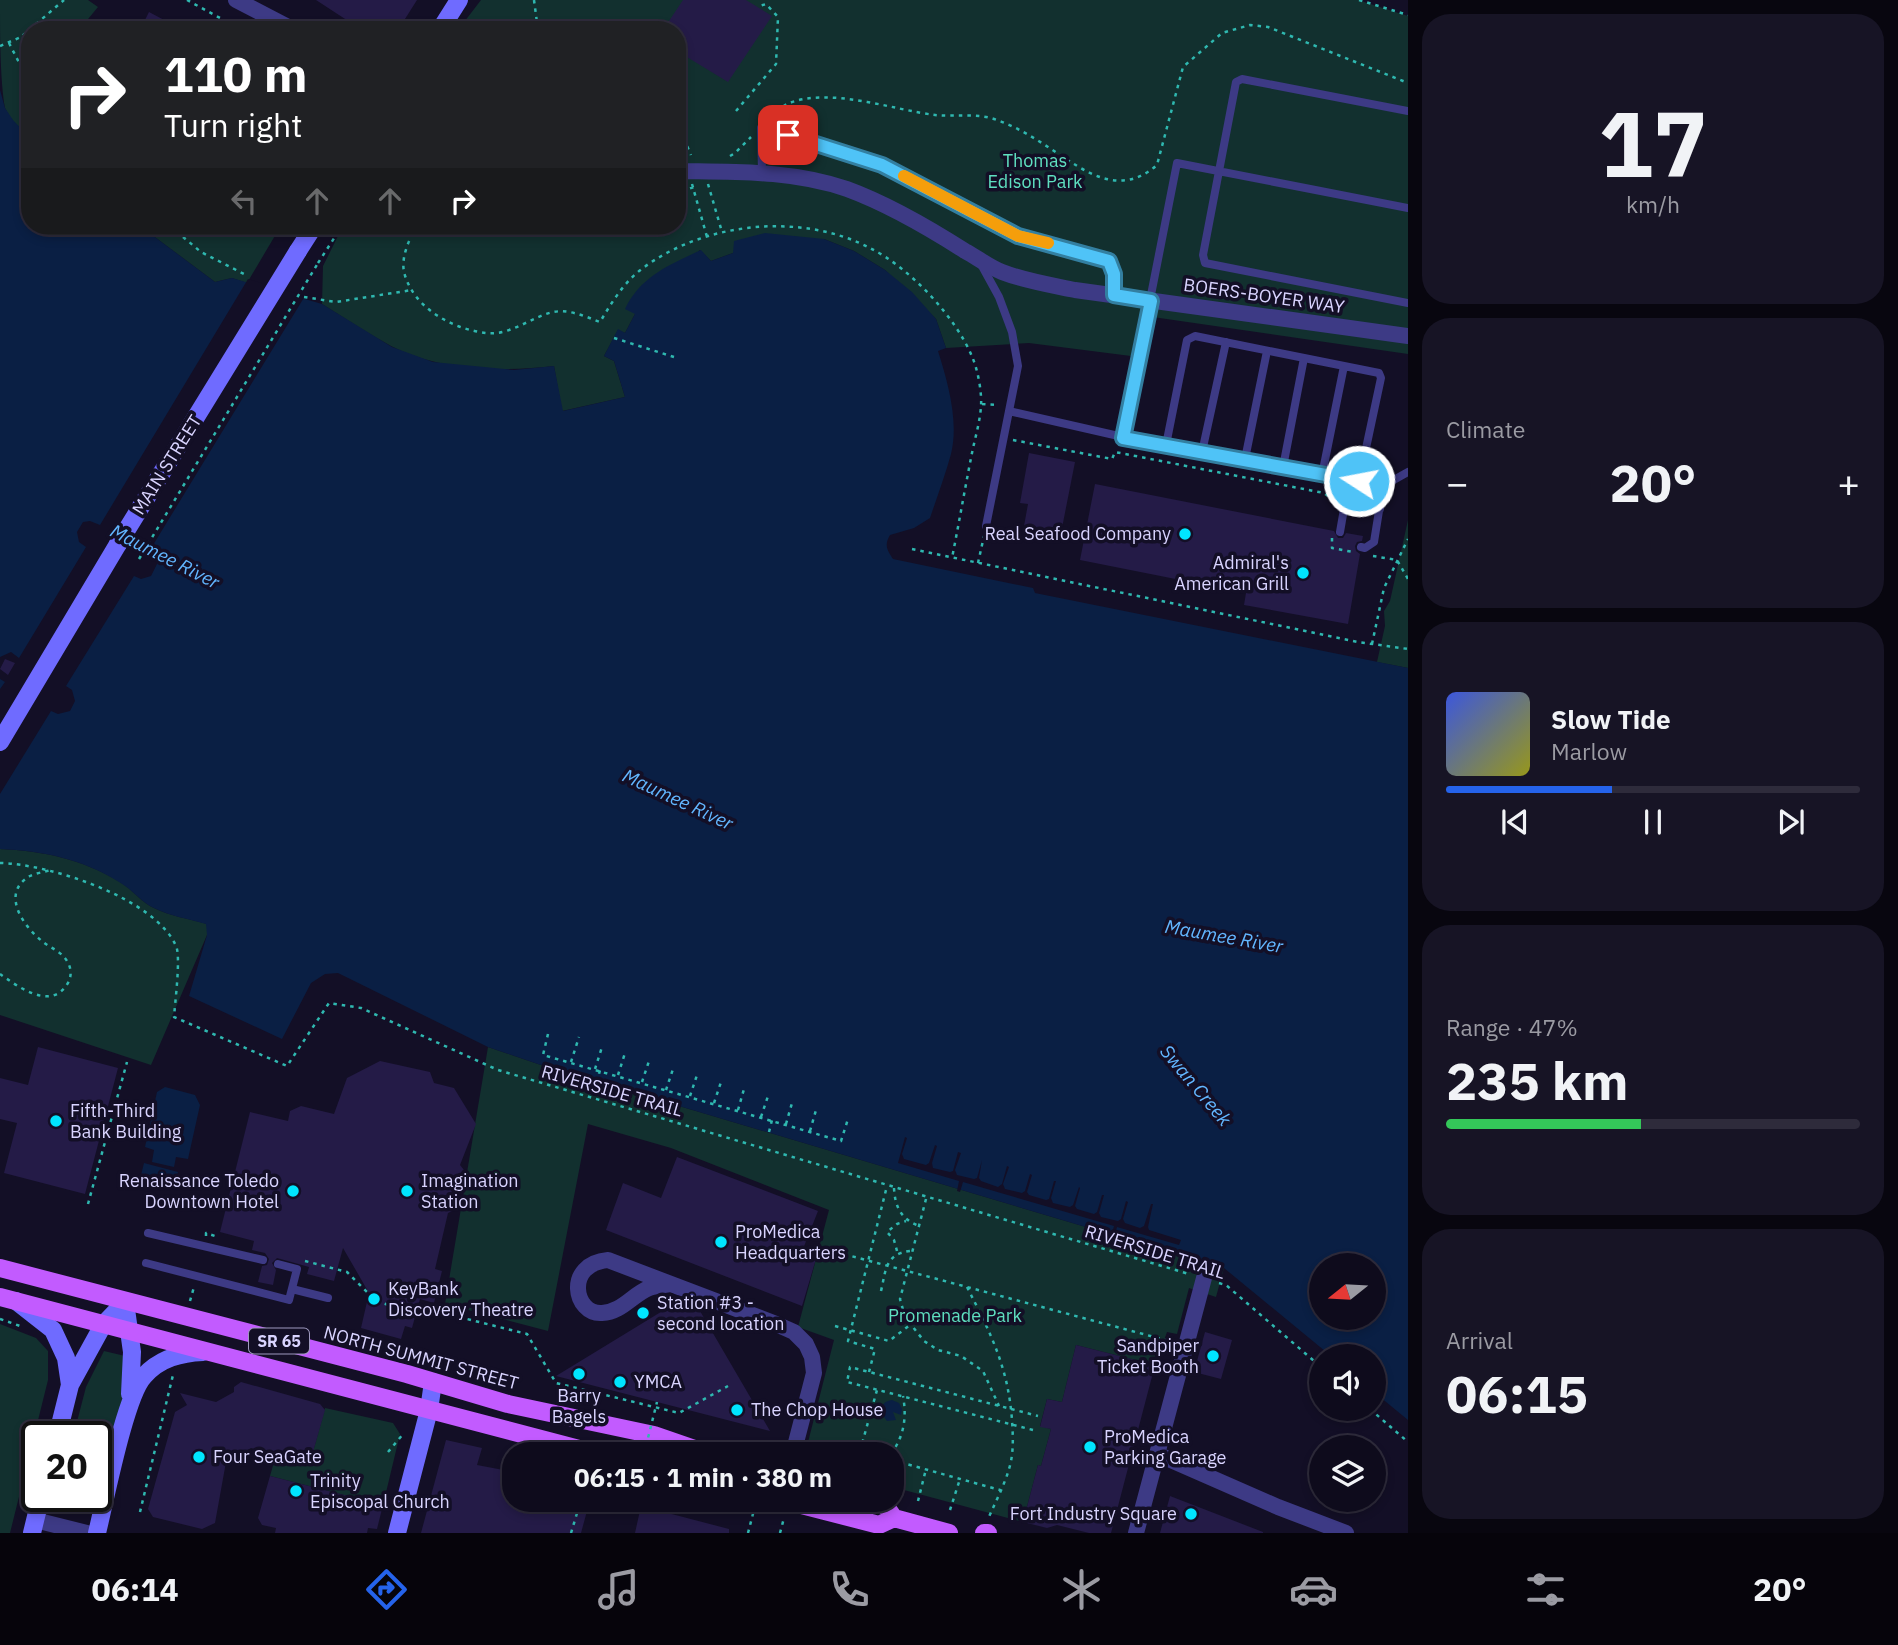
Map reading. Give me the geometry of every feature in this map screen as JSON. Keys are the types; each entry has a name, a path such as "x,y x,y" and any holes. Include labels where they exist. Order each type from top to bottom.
{"main road":[{"name":"NORTH SUMMIT STREET","path":"0,1268 508,1404 654,1435 674,1442"},
{"name":"SR 65","path":"8,1299 552,1442"},
{"path":"582,1442 581,1436 592,1422"},
{"path":"801,1512 879,1525 894,1518"},
{"path":"890,1512 894,1518 949,1533"}],"street":[{"path":"236,0 276,21"},
{"path":"445,21 458,0"},
{"name":"BOERS-BOYER WAY","path":"692,177 762,172 847,189 891,209 1002,272 1024,279 1151,301 1408,336"},
{"name":"MAIN STREET","path":"0,742 308,235"},
{"path":"671,1284 649,1288 621,1308 601,1314 585,1308 578,1286 580,1274 587,1266 595,1261 608,1260 785,1327 801,1338 810,1352 814,1373 796,1442"},
{"path":"1136,1533 1204,1278"},
{"path":"8,1299 53,1330 66,1358 69,1384"},
{"path":"61,1421 69,1384 103,1325 125,1302"},
{"path":"125,1302 132,1360 129,1408"},
{"path":"97,1533 129,1408 143,1377 156,1366 182,1353 207,1352"},
{"path":"397,1533 429,1410 433,1382"},
{"path":"1157,1454 1278,1507 1346,1533"},
{"path":"34,1526 87,1533"}],"lane":[{"path":"1408,111 1242,79 1236,82 1203,255 1205,263 1408,303"},
{"path":"762,172 761,128 882,165 1018,236 1109,261 1114,274 1114,295"},
{"path":"1123,438 1177,163 1408,208"},
{"path":"979,260 999,297 1012,332 1018,366 986,526"},
{"path":"1166,445 1187,340 1195,336 1379,373 1381,378 1354,480 1336,531"},
{"path":"1202,452 1226,342"},
{"path":"1245,459 1267,351"},
{"path":"1283,467 1304,358"},
{"path":"1322,475 1344,366"},
{"path":"1009,408 1123,438 1383,486 1408,472"},
{"path":"1361,550 1374,542 1383,486"},
{"path":"1345,502 1380,509"},
{"path":"148,1233 263,1260"},
{"path":"146,1263 289,1300 297,1269 278,1264"},
{"path":"292,1289 328,1298"}],"path":[{"path":"40,21 64,0"},
{"path":"187,0 226,21"},
{"path":"534,0 537,21"},
{"path":"1359,0 1408,15"},
{"path":"736,111 776,64 778,17 766,4 757,6"},
{"path":"723,158 735,153 786,105 807,99 854,99 934,115 991,118 1020,130 1097,177 1130,180 1147,173 1157,165 1183,67 1213,38 1250,25 1268,27 1408,83"},
{"path":"0,47 21,37"},
{"path":"9,43 21,66"},
{"path":"686,155 707,237"},
{"path":"692,177 723,233"},
{"path":"413,235 405,254 404,271 416,298 431,312 456,326 489,334 515,328 553,312 572,312 600,321 621,289 643,268 683,246 749,227 775,226 826,232 871,248 918,282 948,315 974,360 982,404 952,558"},
{"path":"181,235 201,252 246,275"},
{"path":"139,559 336,235"},
{"path":"304,296 336,302 413,290"},
{"path":"614,338 674,357"},
{"path":"982,404 1009,408"},
{"path":"1003,438 1112,459 1115,452 1324,493 1333,500 1331,515"},
{"path":"978,563 986,526"},
{"path":"1336,531 1332,548 1361,550"},
{"path":"1372,644 1384,588 1408,539"},
{"path":"912,549 1372,644 1408,649"},
{"path":"1373,555 1397,560 1408,579"},
{"name":"RIVERSIDE TRAIL","path":"0,863 53,870 122,897 150,916 170,936 178,949 174,1017 287,1066 329,1003 361,1008 498,1070 1226,1284 1309,1357"},
{"path":"0,974 16,986 36,995 56,994 63,990 69,981 72,973 67,961 26,927 17,913 14,897 18,886 30,876 53,870"},
{"path":"548,1034 543,1055 841,1141 848,1119"},
{"path":"571,1062 579,1037"},
{"path":"595,1069 602,1047"},
{"path":"618,1075 625,1054"},
{"path":"642,1082 649,1061"},
{"path":"88,1204 127,1062"},
{"path":"667,1090 673,1069"},
{"path":"597,1082 600,1070"},
{"path":"690,1096 697,1075"},
{"path":"714,1103 720,1082"},
{"path":"738,1110 744,1089"},
{"path":"761,1117 768,1096"},
{"path":"786,1124 792,1103"},
{"path":"810,1131 816,1110"},
{"path":"769,1132 772,1120"},
{"path":"869,1372 876,1349 848,1341 887,1186"},
{"path":"894,1188 898,1209 906,1221 919,1226"},
{"path":"926,1197 900,1299 905,1317 924,1341 938,1350 961,1356 983,1371 999,1406"},
{"path":"898,1252 894,1240 887,1232 906,1221"},
{"path":"206,1233 219,1237"},
{"path":"881,1291 887,1266 898,1252 912,1251"},
{"path":"836,1252 1186,1345"},
{"path":"296,1258 347,1272 376,1301 418,1314 452,1315 527,1334 556,1383 679,1413 729,1386"},
{"path":"967,1287 1003,1366 1011,1409 1013,1441 1009,1468 987,1529"},
{"path":"835,1326 889,1340 910,1325"},
{"path":"1033,1430 847,1382 850,1367 1038,1416"},
{"path":"863,1442 877,1390"},
{"path":"897,1442 906,1413 903,1396"},
{"path":"647,1442 657,1402"},
{"path":"1384,1421 1408,1442"},
{"path":"388,1452 404,1433"},
{"path":"904,1463 1000,1490"},
{"path":"918,1501 926,1469"},
{"path":"950,1510 960,1479"},
{"path":"571,1533 577,1512"},
{"path":"748,1533 753,1512"},
{"path":"780,1533 783,1512"}],"green space":[{"path":"0,0 88,0 98,7 86,21 21,21 21,128 5,108 1,70"},
{"name":"Thomas Edison Park","path":"481,0 1358,0 1408,16 1408,354 1139,315 1131,356 1029,343 946,348 936,319 885,270 854,251 824,239 733,253 711,261 700,250 635,314 625,333 618,330 604,356 614,361 625,397 562,411 554,366 471,368 429,361 391,346 322,304 323,266 338,235 686,235 686,21 465,21"},
{"path":"152,235 275,235 247,283 232,278 215,282"},
{"path":"1408,520 1408,668 1377,662 1385,626 1384,611 1390,601"},
{"path":"0,849 47,854 91,867 120,882 154,908 207,924 207,935 151,1065 0,1015"},
{"name":"Promenade Park","path":"488,1047 1224,1268 1216,1297 1189,1288 1177,1334 1167,1332 1155,1365 1076,1345 1062,1402 1047,1399 1040,1426 1051,1429 1023,1522 904,1490 904,1442 808,1442 834,1340 798,1327 829,1210 671,1148 588,1124 548,1331 445,1304"},
{"path":"0,1324 36,1338 48,1351 48,1380 38,1421 21,1421 21,1489 10,1533 0,1533"},
{"path":"104,1351 125,1356 122,1406 112,1442 112,1421 77,1421 86,1387"},
{"path":"325,1408 393,1423 400,1434 383,1505 270,1476 276,1455 305,1462 311,1459"}],"water":[{"path":"0,90 5,108 21,128 21,235 152,235 215,282 232,278 322,304 392,347 433,362 514,370 554,366 563,411 625,397 614,361 604,356 618,329 625,333 635,314 625,309 639,288 667,267 701,250 711,261 733,253 734,241 765,233 824,239 854,251 885,270 912,292 936,319 946,348 938,351 953,415 951,454 930,518 914,528 890,535 887,547 893,559 1033,588 1035,593 1408,668 1408,1420 1386,1402 1386,1344 1316,1344 1224,1268 538,1064 488,1047 338,973 325,974 311,983 282,1039 189,996 207,935 206,924 154,908 105,874 77,862 47,854 0,849"},
{"path":"165,1087 195,1095 200,1105 188,1159 176,1157 174,1167 152,1162 154,1150 145,1147 157,1092"},
{"path":"144,1163 178,1172 174,1188 166,1190 143,1184 140,1179"},
{"path":"892,1400 899,1403 901,1415 893,1412 896,1420 887,1421 882,1414 882,1406"}],"pier":[{"path":"248,279 305,296 150,550 154,553 157,564 151,576 141,579 134,576 66,686 72,690 75,701 70,711 58,714 51,711 0,794 0,689 5,682 0,679 0,657 11,652 19,658 86,547 79,542 77,532 83,522 90,521 100,525"},
{"path":"905,1137 907,1138 902,1154 904,1159 926,1165 935,1145 933,1168 953,1171 958,1152 961,1153 955,1170 957,1175 977,1178 982,1160 979,1178 998,1187 1002,1184 1007,1166 1009,1167 1003,1184 1005,1189 1022,1193 1030,1174 1032,1175 1027,1192 1046,1200 1049,1199 1056,1181 1051,1198 1053,1203 1070,1207 1079,1187 1075,1206 1077,1209 1094,1214 1104,1195 1099,1213 1101,1217 1118,1221 1126,1201 1128,1202 1123,1219 1125,1223 1140,1228 1144,1226 1153,1204 1149,1230 1181,1240 1179,1245 1117,1227 1114,1238 1111,1237 1114,1226 963,1182 960,1192 957,1191 959,1181 898,1163"}],"building":[{"path":"316,0 417,0 404,21 348,21"},
{"path":"683,0 746,0 772,16 728,82 686,56 686,21 669,21"},
{"path":"149,12 166,21 144,21"},
{"path":"1029,453 1075,462 1061,533 1024,526 1028,504 1020,503"},
{"path":"1095,484 1334,531 1338,538 1343,538 1346,533 1363,536 1362,541 1355,546 1360,554 1348,624 1244,605 1246,593 1080,560"},
{"path":"5,659 15,663 8,675 0,669"},
{"name":"Fifth-Third Bank Building","path":"38,1047 118,1068 85,1194 4,1173 17,1123 0,1119 0,1078 28,1085"},
{"path":"380,1061 430,1072 434,1083 454,1088 476,1124 460,1165 464,1170 452,1211 448,1213 435,1269 442,1271 434,1303 420,1299 412,1328 405,1326 401,1339 361,1328 369,1293 343,1248 334,1281 307,1274 309,1267 277,1258 272,1263 276,1270 273,1285 258,1282 262,1266 267,1265 269,1259 265,1253 252,1250 254,1241 220,1232 250,1112 288,1121 290,1111 301,1106 334,1114 347,1078"},
{"name":"ProMedica Headquarters","path":"677,1157 818,1211 801,1254 816,1259 802,1306 606,1230 623,1183 661,1198"},
{"path":"670,1304 700,1311 770,1431 556,1376"},
{"name":"Sandpiper Ticket Booth","path":"1205,1332 1232,1340 1221,1379 1194,1372"},
{"name":"ProMedica Parking Garage","path":"1076,1345 1155,1365 1111,1533 1089,1533 1057,1525 1047,1528 1023,1522 1051,1429 1040,1427 1047,1399 1062,1402"},
{"name":"Four SeaGate","path":"241,1382 320,1404 325,1410 311,1459 305,1462 251,1448 226,1462 215,1523 202,1529 153,1517 148,1509 175,1412 187,1405 180,1393 216,1402 234,1392 234,1387"},
{"path":"446,1440 482,1448 477,1465 502,1470 502,1512 587,1512 581,1533 421,1533"},
{"name":"Trinity Episcopal Church","path":"270,1476 383,1505 377,1529 368,1528 367,1533 275,1533 276,1528 262,1525 258,1518"},
{"name":"Fort Industry Square","path":"1170,1496 1263,1532 1263,1533 1160,1533"},
{"path":"640,1512 664,1512 729,1529 729,1533 635,1533"}],"slow traffic":[{"path":"904,176 1018,236 1048,243"}],"place":[{"name":"Real Seafood Company","path":"1185,534"},
{"name":"Admiral's American Grill","path":"1303,573"},
{"name":"Fifth-Third Bank Building","path":"56,1121"},
{"name":"Renaissance Toledo Downtown Hotel","path":"293,1191"},
{"name":"Imagination Station","path":"407,1191"},
{"name":"ProMedica Headquarters","path":"721,1242"},
{"name":"KeyBank Discovery Theatre","path":"374,1299"},
{"name":"Station #3 - second location","path":"643,1313"},
{"name":"Sandpiper Ticket Booth","path":"1213,1356"},
{"name":"Barry Bagels","path":"579,1374"},
{"name":"YMCA","path":"620,1382"},
{"name":"The Chop House","path":"737,1410"},
{"name":"ProMedica Parking Garage","path":"1090,1447"},
{"name":"Four SeaGate","path":"199,1457"},
{"name":"Trinity Episcopal Church","path":"296,1491"},
{"name":"Fort Industry Square","path":"1191,1514"}],"route":[{"path":"788,135 882,165 1018,236 1109,261 1114,274 1114,295 1151,301 1123,438 1359,481"}],"water label":[{"name":"Maumee River","path":"165,556"},
{"name":"Maumee River","path":"678,799"},
{"name":"Maumee River","path":"1224,936"},
{"name":"Swan Creek","path":"1196,1085"}]}
